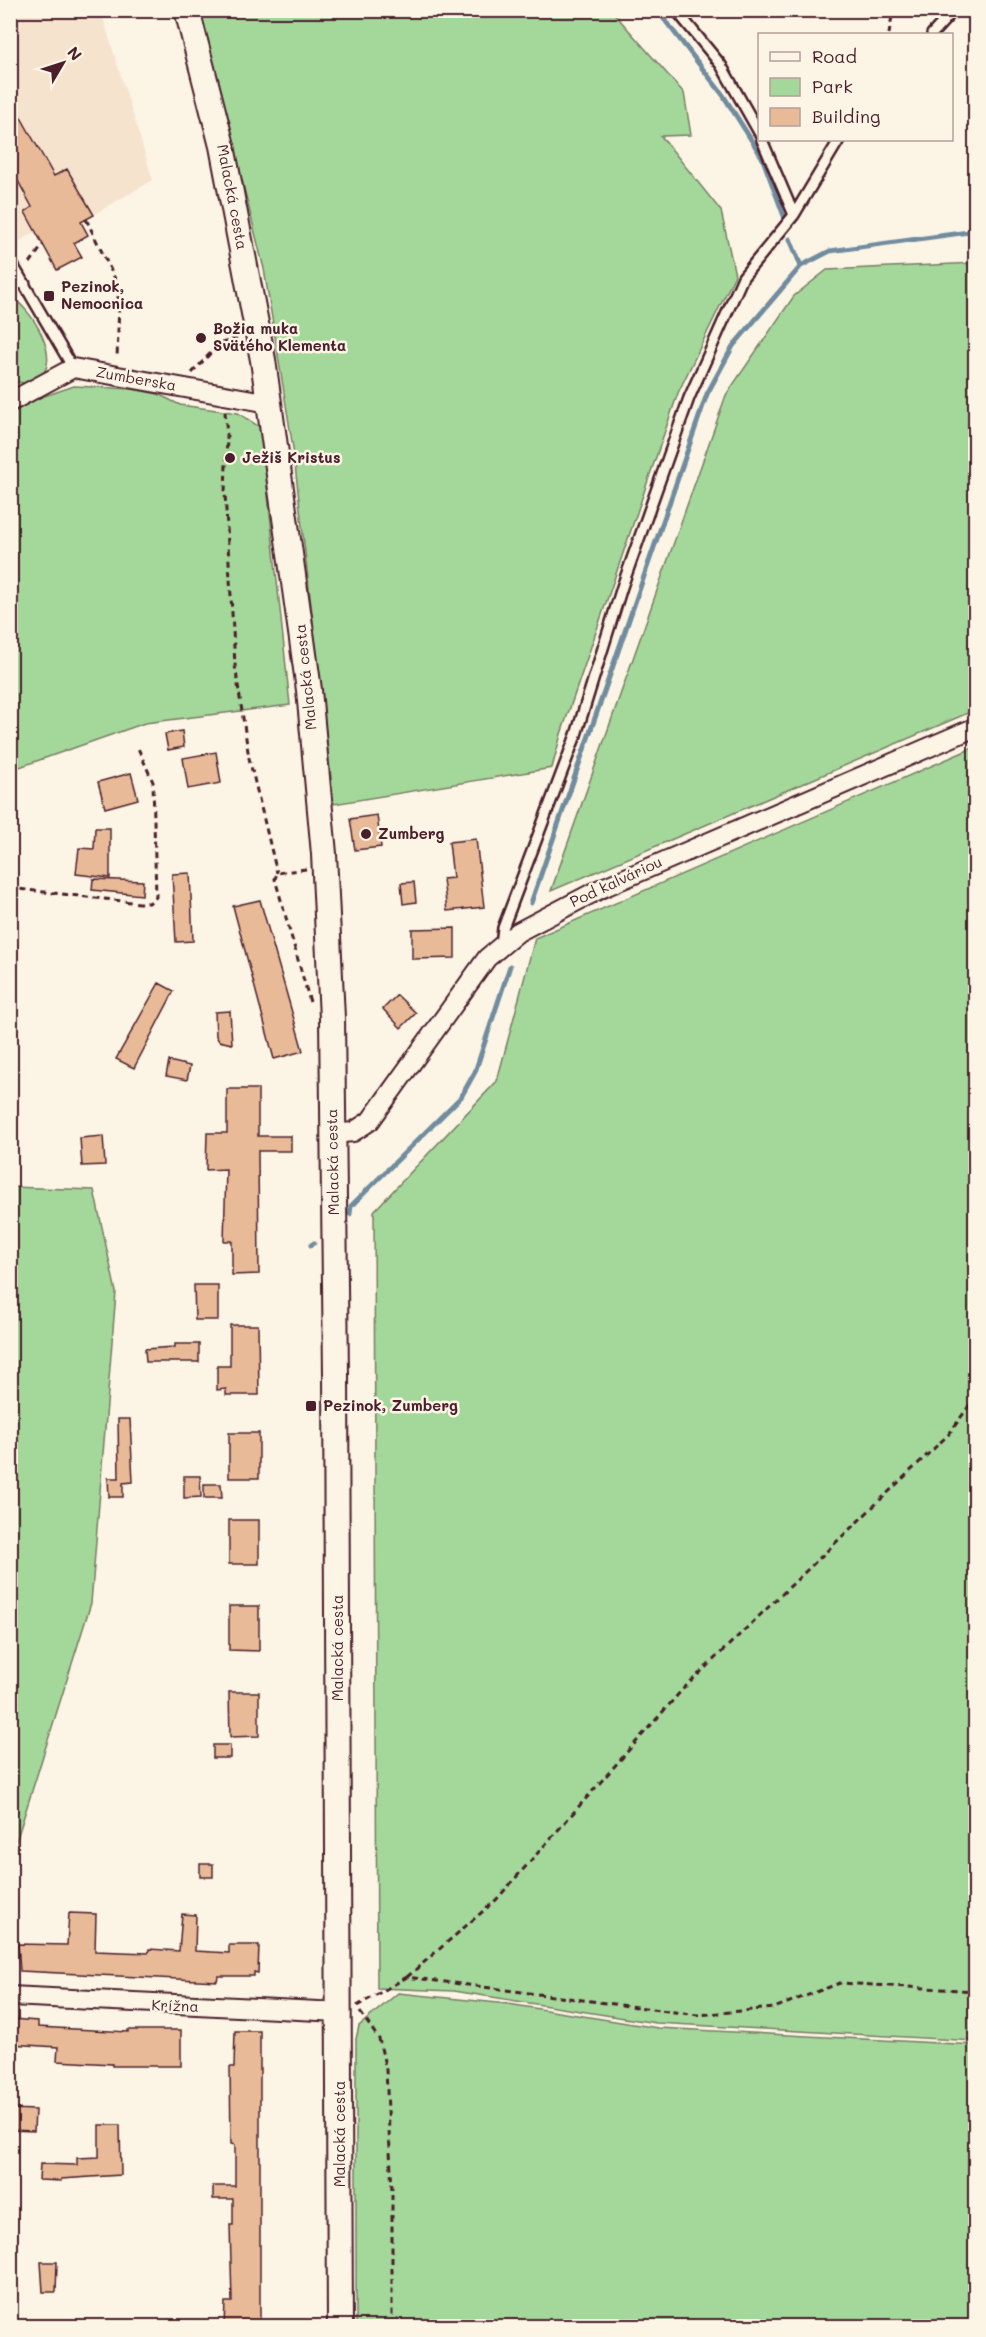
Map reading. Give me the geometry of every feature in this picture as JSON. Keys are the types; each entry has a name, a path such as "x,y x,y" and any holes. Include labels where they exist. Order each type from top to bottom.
{"main road":[{"name":"Malacká cesta","path":"187,10 233,194 269,403 309,690 324,867 332,1018 333,1209 347,2010 340,2326"}],"street":[{"name":"Zumberska","path":"73,368 269,403"},
{"path":"10,402 73,368"},
{"name":"Pod kalváriou","path":"333,1134 353,1132 370,1121 438,1023 487,958 539,918 600,889 975,727"},
{"name":"Krížna","path":"10,1996 347,2010"}],"lane":[{"path":"676,10 721,65 758,132"},
{"path":"933,33 954,10"},
{"path":"762,141 794,215"},
{"path":"501,945 503,928 576,735 622,587 689,399 742,277 794,215 838,141"},
{"path":"10,260 73,368"},
{"path":"10,282 25,284"}],"path":[{"path":"889,33 893,10"},
{"path":"87,219 115,279 119,303 116,367"},
{"path":"30,263 43,245"},
{"path":"191,375 219,344 238,338"},
{"path":"225,412 227,457 225,493 235,665 249,758 277,873 275,879 278,892 311,1006 316,1013 332,1018"},
{"path":"10,888 139,903 149,903 156,897 153,782 137,746"},
{"path":"277,873 324,867"},
{"path":"392,2326 392,2191 386,2070 379,2039 372,2026 347,2010 407,1977 496,1900 683,1689 949,1434 975,1396"},
{"path":"407,1977 698,2015 774,2008 840,1983 975,1991"}],"shaded area":[{"path":"11,11 101,11 153,180 81,222 74,243 82,257 66,265 57,249 48,253 35,232 11,246"}],"green space":[{"path":"200,11 612,11 684,93 691,135 661,136 721,211 735,275 678,393 561,734 552,768 334,804 293,448 264,269"},
{"path":"975,263 975,710 551,891 726,395 794,296 827,270"},
{"path":"10,297 27,311 42,335 46,348 48,361 45,371 34,381 27,383 11,380"},
{"path":"74,386 132,389 158,394 180,405 238,413 261,428 290,705 145,723 11,770 10,414 36,399"},
{"path":"975,747 975,2041 656,2023 454,1991 377,1988 374,1211 497,1081 535,938"},
{"path":"11,1187 94,1190 116,1292 91,1603 15,1845 11,1890"},
{"path":"398,1993 508,2004 658,2028 975,2045 975,2326 356,2326 356,2039 359,2026"}],"building":[{"path":"10,98 54,176 67,169 94,215 81,222 88,235 74,243 82,257 57,270 25,212 32,207 18,181 10,185"},
{"path":"182,731 184,747 168,750 165,734"},
{"path":"216,752 221,783 188,789 183,758"},
{"path":"131,773 138,799 105,808 98,782"},
{"name":"Zumberg","path":"377,815 381,847 355,850 350,819"},
{"path":"95,828 110,828 110,878 76,874 79,848 94,849"},
{"path":"476,839 484,907 447,911 443,879 453,878 449,842"},
{"path":"190,873 193,941 176,942 172,874"},
{"path":"93,879 143,881 142,895 92,890"},
{"path":"414,882 416,902 403,904 401,883"},
{"path":"260,900 303,1051 274,1059 233,906"},
{"path":"455,928 455,958 412,959 412,929"},
{"path":"159,983 174,991 134,1068 116,1059"},
{"path":"397,995 416,1013 401,1028 383,1009"},
{"path":"230,1011 232,1044 219,1041 216,1036 215,1012"},
{"path":"169,1061 190,1066 187,1080 166,1076"},
{"path":"227,1089 258,1089 258,1136 291,1136 291,1151 258,1151 259,1274 232,1275 232,1241 224,1241 226,1169 206,1170 207,1133 227,1133"},
{"path":"103,1136 105,1165 82,1166 80,1138"},
{"path":"194,1285 218,1285 218,1320 195,1320"},
{"path":"230,1325 258,1325 259,1395 226,1395 226,1389 217,1390 217,1366 230,1366"},
{"path":"175,1344 199,1344 199,1362 146,1362 145,1349 175,1347"},
{"path":"118,1419 130,1419 133,1482 123,1483 123,1497 109,1497 108,1478 119,1478"},
{"path":"229,1433 259,1433 259,1478 229,1478"},
{"path":"184,1476 200,1476 201,1497 184,1498"},
{"path":"204,1484 221,1484 222,1498 204,1498"},
{"path":"229,1520 259,1520 259,1564 229,1564"},
{"path":"229,1606 259,1606 259,1651 229,1650"},
{"path":"229,1692 259,1692 259,1736 230,1737"},
{"path":"213,1745 230,1745 230,1758 213,1758"},
{"path":"200,1864 213,1864 213,1877 200,1877"},
{"path":"69,1913 96,1914 95,1951 148,1953 149,1949 179,1951 182,1914 196,1915 195,1951 229,1953 229,1945 259,1945 258,1973 254,1972 254,1976 218,1976 217,1981 20,1971 18,1944 67,1945"},
{"path":"11,2019 38,2021 38,2027 128,2032 128,2030 181,2030 181,2066 112,2066 112,2064 57,2061 58,2047 10,2044"},
{"path":"235,2031 260,2031 260,2326 224,2326 225,2302 232,2302 230,2225 233,2225 233,2199 213,2199 213,2186 235,2186 235,2145 231,2144 230,2067 234,2067"},
{"path":"10,2109 35,2110 34,2131 10,2130"},
{"path":"99,2125 120,2125 121,2175 61,2179 61,2181 39,2180 40,2164 77,2165 77,2158 99,2157"},
{"path":"41,2262 57,2262 56,2292 43,2292"}],"waterway":[{"path":"657,10 723,95 762,157 784,216"},
{"path":"531,903 707,394 733,346 801,266 830,251 976,231"},
{"path":"790,239 801,266"},
{"path":"350,1214 351,1206 461,1097 475,1072 510,966"}],"place":[{"name":"Pezinok, Nemocnica","path":"49,296"},
{"name":"Božia muka Svätého Klementa","path":"201,338"},
{"name":"Ježiš Kristus","path":"230,458"},
{"name":"Zumberg","path":"366,834"},
{"name":"Pezinok, Zumberg","path":"311,1406"}]}
